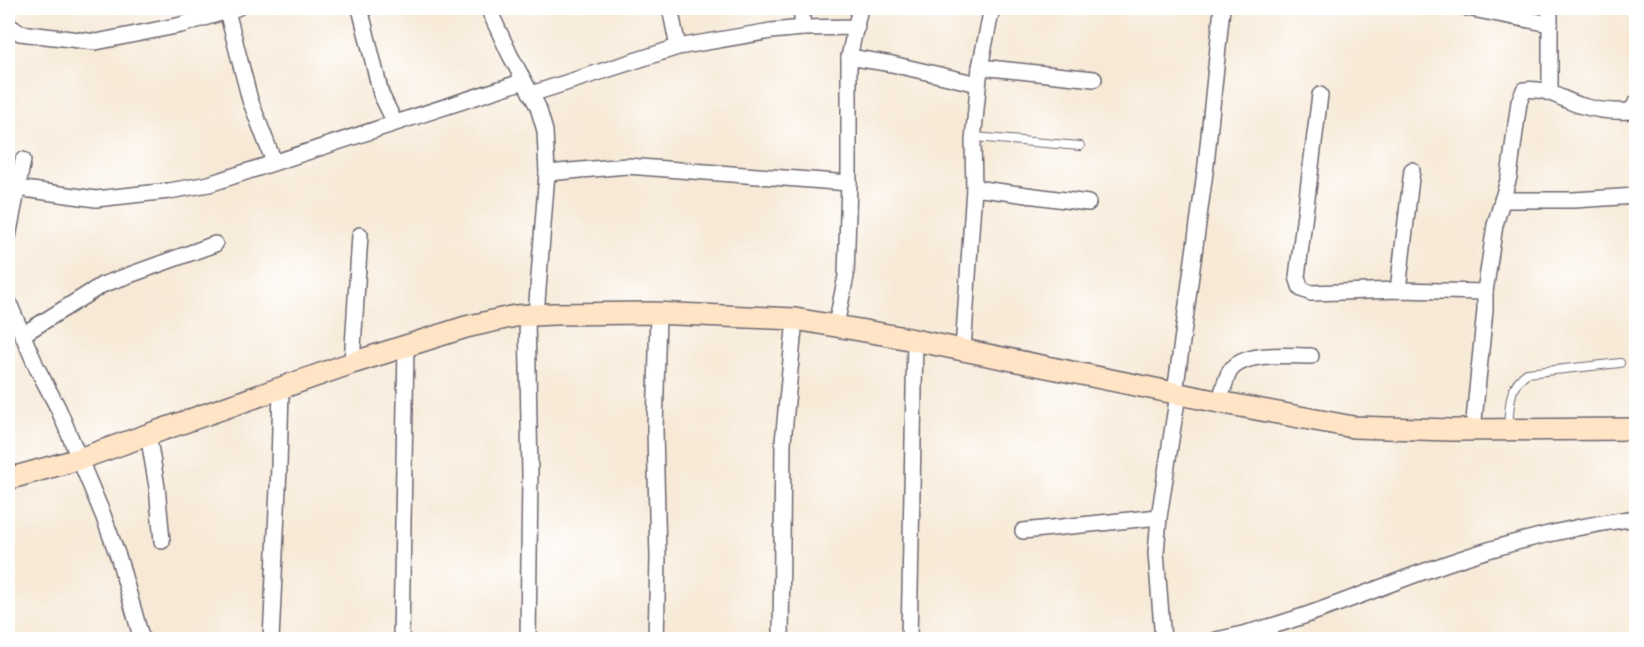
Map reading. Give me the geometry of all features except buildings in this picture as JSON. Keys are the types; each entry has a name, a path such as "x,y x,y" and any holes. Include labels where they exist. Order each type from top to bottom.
{"street":[{"path":"360,8 381,94 395,123"},
{"path":"488,8 538,107 545,130 547,173 532,316 528,639"},
{"path":"670,8 678,47"},
{"path":"801,8 804,28"},
{"path":"836,325 846,276 849,57 860,8"},
{"path":"963,350 974,188 974,137 978,84 992,8"},
{"path":"1163,639 1156,553 1159,517 1206,165 1222,8"},
{"path":"1467,8 1550,24"},
{"path":"1550,8 1550,93"},
{"path":"8,25 20,33 96,42 181,25 232,9 250,100 274,162"},
{"path":"17,188 96,199 209,184 395,123 678,47 804,28 857,27"},
{"path":"849,57 892,64 978,84"},
{"path":"980,67 1094,79"},
{"path":"1473,430 1485,292 1495,225 1509,177 1518,102 1524,90 1537,88 1580,105 1617,112 1635,109"},
{"path":"1320,95 1297,277 1301,289 1311,293 1398,290 1485,292"},
{"path":"8,237 23,160"},
{"path":"547,173 627,166 849,183"},
{"path":"1398,290 1412,170"},
{"path":"974,188 1088,203"},
{"path":"1502,200 1574,200 1636,196"},
{"path":"352,363 360,235"},
{"path":"22,335 102,285 215,244"},
{"path":"8,301 58,408 104,515 142,639"},
{"path":"656,639 658,558 655,430 658,313"},
{"path":"8,479 79,459 352,363 466,327 515,316 658,313 795,319 915,340 1353,427 1473,430 1636,429"},
{"path":"781,639 783,442 795,319"},
{"path":"909,639 915,340"},
{"path":"401,639 406,346"},
{"path":"1220,402 1230,371 1244,359 1279,355 1311,356"},
{"path":"271,639 281,388"},
{"path":"148,434 157,487 162,541"},
{"path":"1023,531 1159,517"},
{"path":"1216,639 1249,633 1313,614 1454,561 1532,537 1604,522 1636,518"}],"lane":[{"path":"974,137 1080,146"},
{"path":"1508,429 1513,389 1518,379 1527,373 1620,363"}]}
